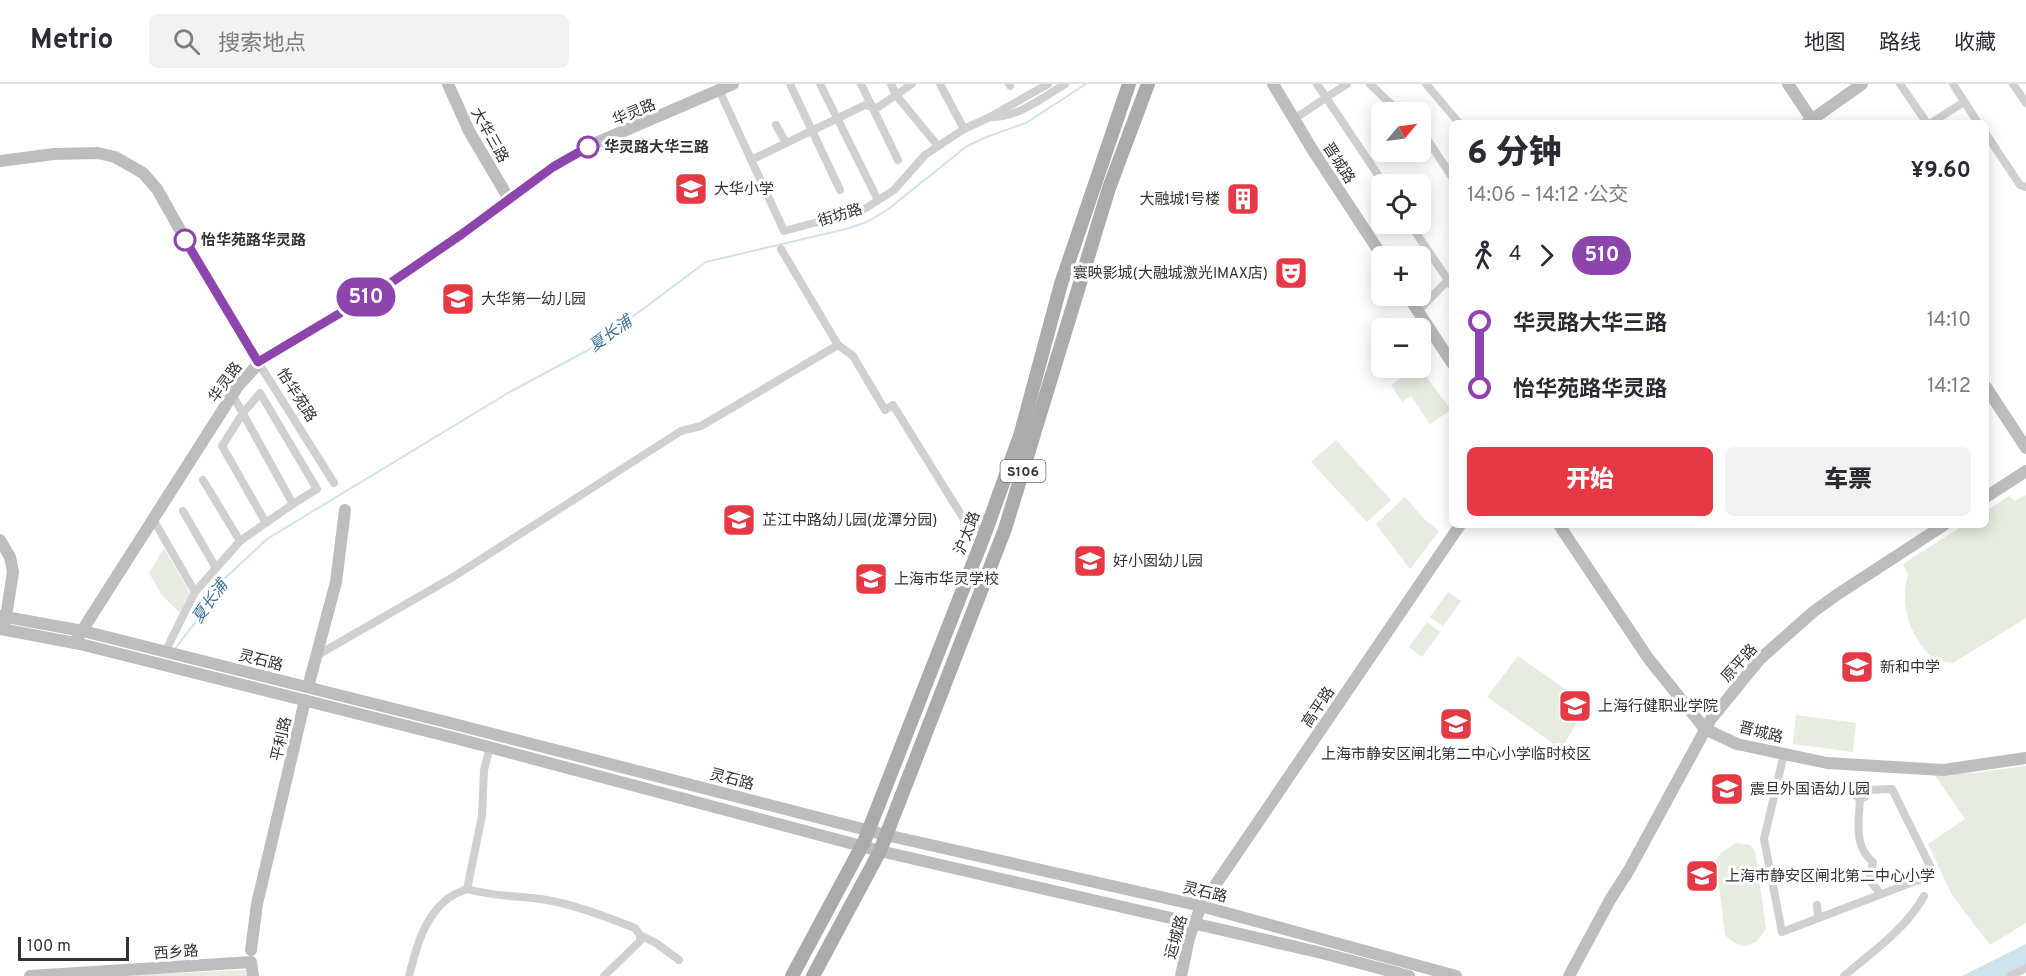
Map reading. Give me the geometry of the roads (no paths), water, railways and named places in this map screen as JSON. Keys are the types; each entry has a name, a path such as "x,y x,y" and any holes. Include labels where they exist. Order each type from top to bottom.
{"main road":[{"name":"大华三路","path":"448,84 470,131 509,199"},
{"name":"华灵路","path":"74,643 232,394 258,362 389,284 553,167 589,146 733,84"},
{"name":"沪太路","path":"792,976 861,846 985,533 1020,436 1061,284 1129,84"},
{"name":"S106","path":"813,976 880,852 1005,529 1109,188 1148,84"},
{"name":"晋城路","path":"1273,84 1376,246"},
{"path":"1788,84 1810,120"},
{"path":"1814,120 1862,84"},
{"name":"怡华苑路","path":"0,161 54,154 98,153 115,158 143,173 157,189 258,362"},
{"path":"1415,306 1449,358"},
{"path":"1989,392 2026,448"},
{"path":"1989,495 2026,471"},
{"name":"平利路","path":"308,687 336,582 345,510"},
{"name":"高平路","path":"1201,906 1458,528"},
{"name":"晋城路","path":"1561,528 1648,658 1705,729 1737,744 1827,763 1943,770 2026,758"},
{"name":"原平路","path":"1569,976 1629,870 1710,718 1760,659 1813,612 1939,528"},
{"path":"0,540 10,557 13,572 2,630"},
{"name":"灵石路","path":"3,616 83,632 308,687 886,835 1201,906 1456,976"},
{"name":"灵石路","path":"2,630 74,643 305,700 490,747 880,852 1322,953 1409,976"},
{"name":"平利路","path":"253,976 251,956 257,904 305,700"},
{"name":"运城路","path":"1181,976 1189,938 1201,906"},
{"name":"西乡路","path":"30,976 251,956"}],"street":[{"path":"790,84 840,190"},
{"path":"820,84 878,200"},
{"path":"861,84 898,160"},
{"path":"891,84 896,95 938,146"},
{"path":"940,84 964,129"},
{"name":"街坊路","path":"719,90 784,231 863,210 894,190 925,155 938,146 964,129 1048,84"},
{"path":"990,117 1002,118 1013,114 1065,84"},
{"path":"1317,84 1377,174"},
{"path":"1294,119 1347,84"},
{"path":"1370,84 1389,102"},
{"path":"1426,84 1457,120"},
{"path":"1900,84 1930,120"},
{"path":"1953,84 1976,120"},
{"path":"2013,84 2026,103"},
{"path":"751,160 865,105 877,108 906,86"},
{"path":"1935,120 1964,102"},
{"path":"776,125 786,143"},
{"path":"1989,138 2020,185 2026,187"},
{"path":"1431,145 1449,172"},
{"path":"1417,234 1449,278"},
{"path":"781,249 838,345 853,356 885,410 893,405 965,521 985,533"},
{"path":"1418,311 1449,283"},
{"path":"316,656 453,577 681,431 700,426 838,345"},
{"name":"怡华苑路","path":"258,362 334,483"},
{"path":"165,652 195,592 240,541 317,489 260,393 243,413 222,446 266,523"},
{"path":"232,394 293,504"},
{"path":"203,480 240,541"},
{"path":"183,510 216,568"},
{"path":"153,519 195,592"},
{"name":"平利路","path":"305,700 308,687"},
{"path":"467,889 482,816 484,770 490,747"},
{"path":"1784,754 1773,815 1764,838 1782,932 1929,876 1931,868 1892,789 1869,790"},
{"path":"1855,765 1857,785 1854,794 1860,799"},
{"path":"1857,785 1861,783 1866,785 1869,790"},
{"path":"1860,799 1868,794 1869,790"},
{"path":"1860,799 1858,837 1865,855 1873,861 1869,880 1881,894"},
{"path":"409,976 416,949 429,918 446,899 467,889 486,894 542,900 578,908 635,928 640,934 680,960"},
{"path":"1844,976 1889,938 1915,912 1924,896"},
{"path":"1817,905 1818,918"},
{"path":"604,976 640,941 640,934"},
{"path":"2010,976 2026,968"}],"water":[{"path":"2026,944 2026,965 2005,976 1962,976"}],"waterway":[{"name":"夏长浦","path":"174,650 222,581 267,539 508,393 588,350 706,262 867,222 887,210 967,146 1026,123 1086,84"}],"place":[{"name":"华灵路大华三路","path":"588,147"},
{"name":"大华小学","path":"691,189"},
{"name":"大融城1号楼","path":"1243,199"},
{"name":"怡华苑路华灵路","path":"185,240"},
{"name":"寰映影城(大融城激光IMAX店)","path":"1291,273"},
{"name":"大华第一幼儿园","path":"458,299"},
{"name":"芷江中路幼儿园(龙潭分园)","path":"739,520"},
{"name":"好小囡幼儿园","path":"1090,561"},
{"name":"上海市华灵学校","path":"871,579"},
{"name":"新和中学","path":"1857,667"},
{"name":"上海行健职业学院","path":"1575,706"},
{"name":"上海市静安区闸北第二中心小学临时校区","path":"1456,724"},
{"name":"震旦外国语幼儿园","path":"1727,789"},
{"name":"上海市静安区闸北第二中心小学","path":"1702,876"}]}
